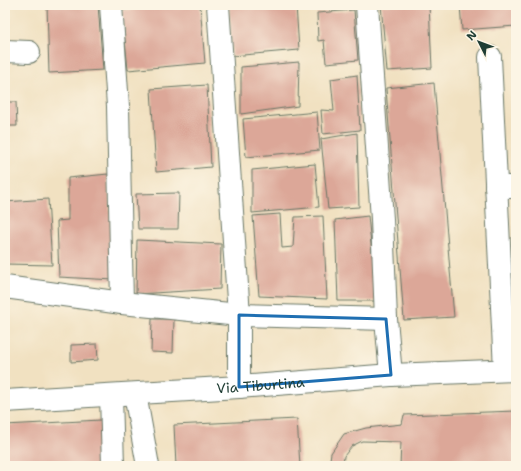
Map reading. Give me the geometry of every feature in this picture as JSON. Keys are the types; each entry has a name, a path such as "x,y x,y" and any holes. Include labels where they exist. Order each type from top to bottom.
{"street":[{"path":"111,5 118,106 122,303"},
{"path":"218,5 239,315 239,387"},
{"path":"367,5 382,219 386,319 391,376"},
{"path":"5,51 29,52"},
{"path":"490,57 506,187 511,370"},
{"path":"5,287 122,303 239,315 386,319"},
{"name":"Via Tiburtina","path":"5,401 136,394 391,376 511,370"},
{"path":"136,394 148,466"},
{"path":"111,395 113,466"}],"highlighted area":[{"path":"239,315 386,319 391,375 239,387"}],"building":[{"path":"47,5 98,5 103,70 49,73"},
{"path":"200,5 205,63 128,70 122,10"},
{"path":"229,5 296,5 299,50 232,56"},
{"path":"381,5 429,5 432,68 387,71"},
{"path":"460,5 516,5 516,26 462,30"},
{"path":"354,10 358,60 326,63 324,40 318,41 317,13"},
{"path":"299,62 298,106 241,114 241,67"},
{"path":"357,75 360,130 323,134 321,110 334,111 331,79"},
{"path":"434,83 454,317 404,320 386,88"},
{"path":"207,85 211,167 156,172 151,89"},
{"path":"5,102 16,102 17,126 7,126 8,133 5,133"},
{"path":"317,112 320,150 246,157 243,119"},
{"path":"357,133 359,207 328,209 321,139"},
{"path":"315,164 319,207 252,213 252,170"},
{"path":"108,174 114,280 59,277 57,221 68,220 68,178"},
{"path":"179,193 178,229 138,229 136,194"},
{"path":"48,199 52,265 5,264 5,202"},
{"path":"280,214 282,248 293,247 295,217 323,216 327,299 259,296 253,216"},
{"path":"368,216 377,301 338,301 335,220"},
{"path":"137,240 221,244 220,289 136,294"},
{"path":"152,319 174,319 173,353 151,352"},
{"path":"97,344 98,360 71,362 71,345"},
{"path":"516,411 516,466 400,466 401,442 362,441 352,446 344,456 343,466 329,466 331,453 344,434 366,428 402,424 404,415"},
{"path":"297,419 300,466 176,466 174,425"},
{"path":"101,420 104,466 5,466 5,425"}]}
